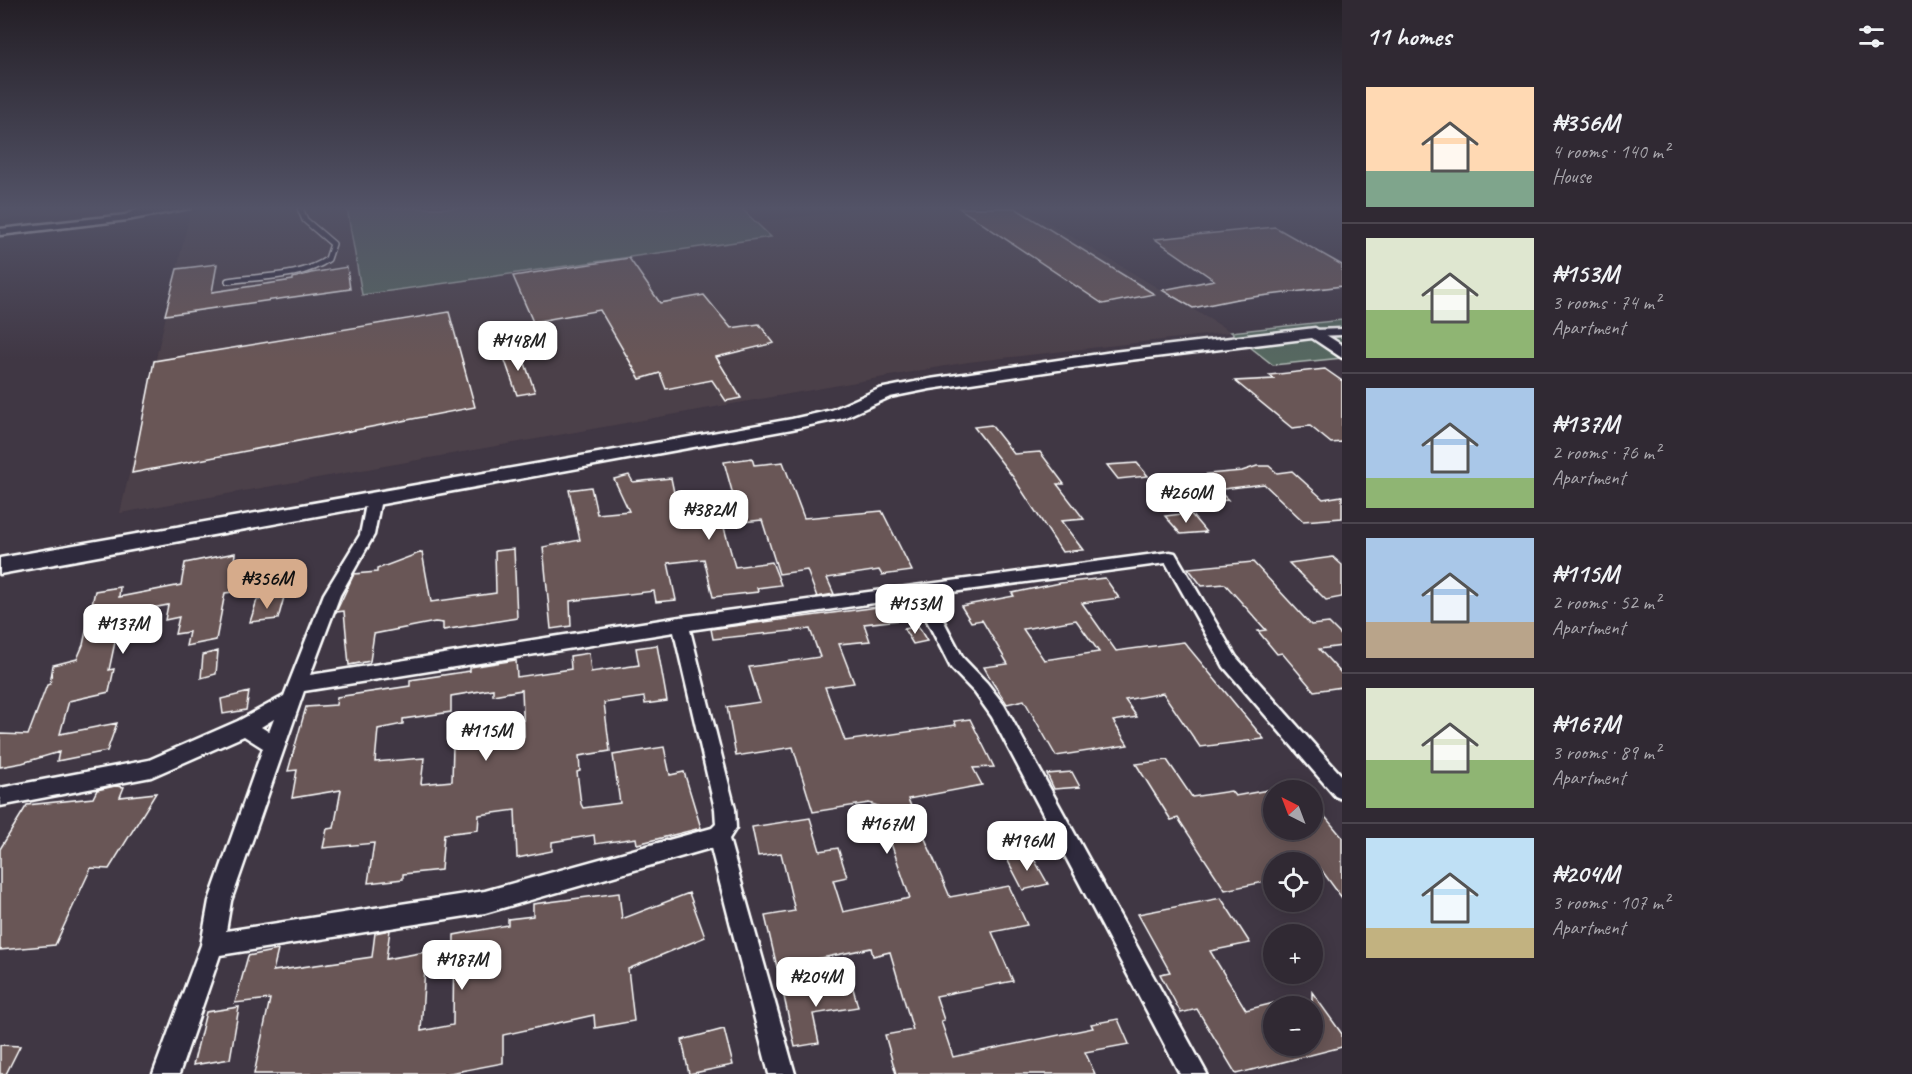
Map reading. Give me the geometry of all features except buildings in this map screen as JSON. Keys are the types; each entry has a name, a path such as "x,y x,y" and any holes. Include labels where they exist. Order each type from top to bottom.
{"street":[{"path":"0,566 802,422 837,414 885,393 930,384 1113,357 1315,333 1342,332"},
{"path":"1315,333 1342,353"},
{"path":"166,1074 212,945 220,901 274,744 332,594 367,535 374,499"},
{"path":"0,797 151,768 186,755 245,727 294,692 680,623 919,588 1170,557 1230,662 1342,790"},
{"path":"919,588 957,663 981,688 998,711 1194,1074"},
{"path":"212,945 485,902 718,836 726,828 725,809 680,623"},
{"path":"245,727 274,744"},
{"path":"718,836 782,1074"}],"lane":[{"path":"228,280 290,272 328,258"}],"shaded area":[{"path":"179,258 356,258 362,295 622,258 1108,258 1231,332 968,362 120,513"}],"green space":[{"path":"356,258 622,258 362,295"},
{"path":"1342,320 1342,358 1273,365 1231,332"}]}
